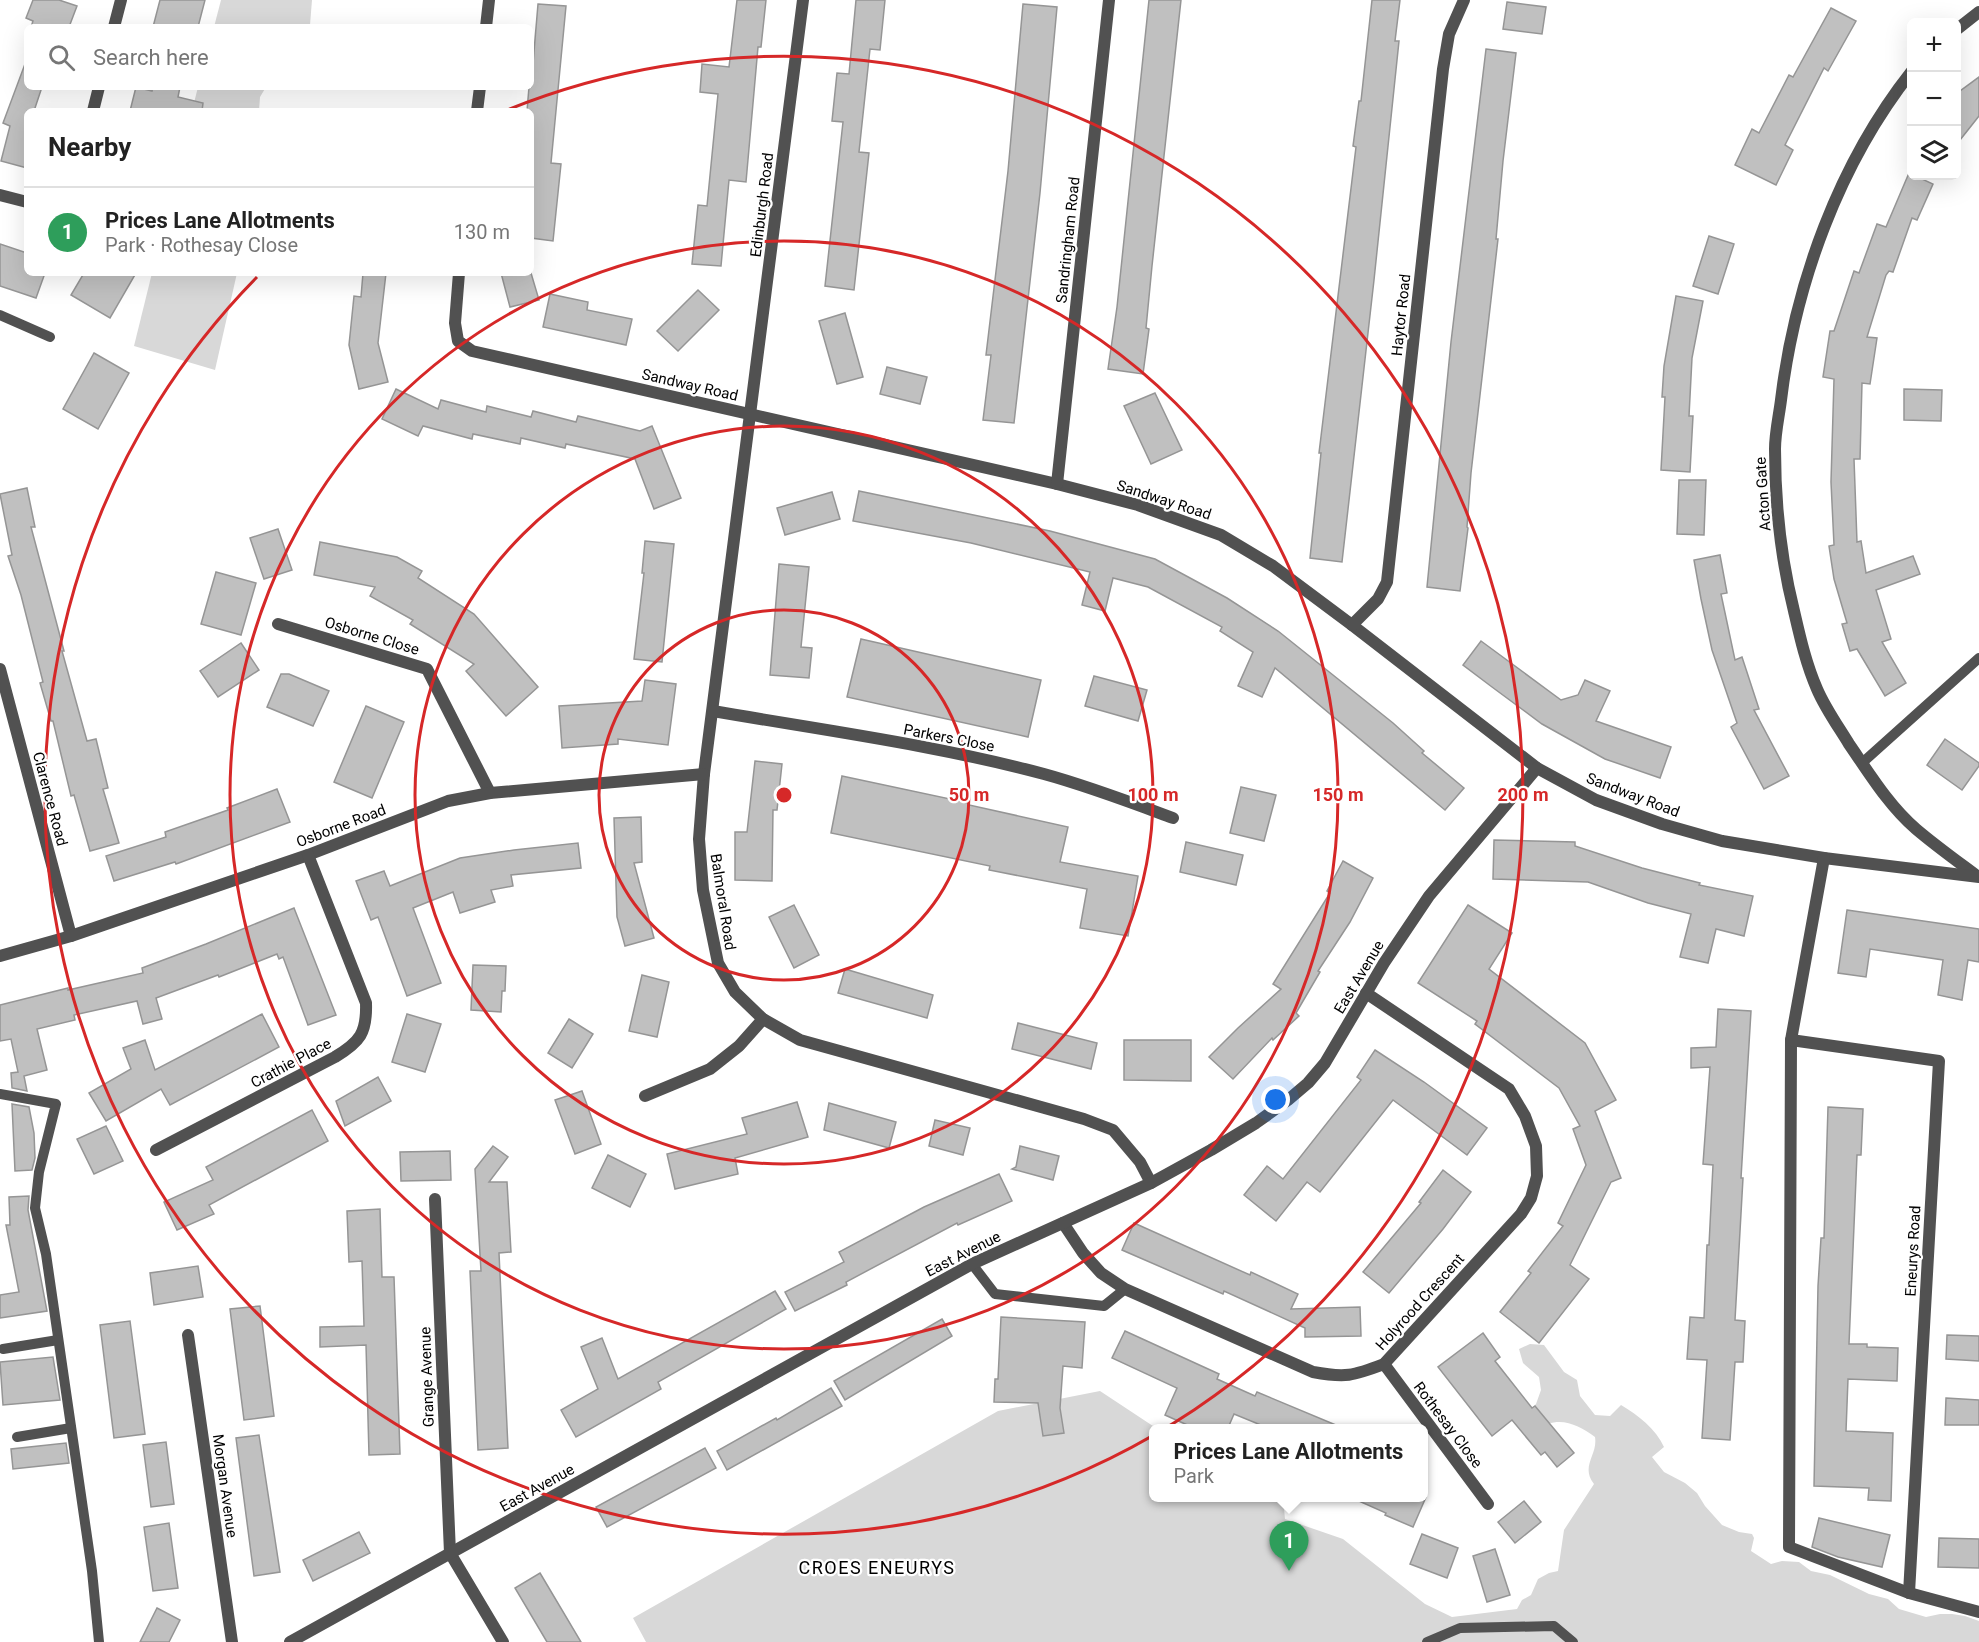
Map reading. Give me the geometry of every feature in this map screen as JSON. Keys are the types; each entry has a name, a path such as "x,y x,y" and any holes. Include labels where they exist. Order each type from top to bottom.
{"street":[{"path":"115,24 121,0"},
{"path":"486,24 489,0"},
{"name":"Edinburgh Road","path":"750,414 803,0"},
{"name":"Sandringham Road","path":"1057,484 1109,0"},
{"name":"Haytor Road","path":"1352,625 1378,599 1387,582 1443,69 1449,34 1464,0"},
{"path":"1961,26 1979,12"},
{"name":"Acton Gate","path":"1910,72 1889,100 1860,151 1825,224 1801,298 1785,368 1775,447 1779,519 1787,583 1802,645 1817,690 1835,723 1874,782 1914,827 1978,877"},
{"path":"94,108 98,90"},
{"path":"477,108 480,90"},
{"path":"0,195 24,201"},
{"name":"Sandway Road","path":"459,276 455,323 458,341 472,351 1057,484 1138,505 1221,535 1273,566 1537,768 1596,800 1662,824 1722,841 1824,858"},
{"name":"Balmoral Road","path":"750,414 704,774 700,849 703,890 718,963 735,992 763,1019 800,1040 1084,1119 1113,1130 1140,1162 1150,1183"},
{"name":"Osborne Close","path":"278,624 427,669 490,793"},
{"name":"Clarence Road","path":"0,669 72,936"},
{"name":"Parkers Close","path":"713,711 999,763 1114,795 1173,818"},
{"name":"East Avenue","path":"290,1642 972,1264 1150,1183 1256,1123 1308,1083 1325,1063 1384,963 1429,896 1537,768"},
{"name":"Osborne Road","path":"0,956 72,936 308,855 448,801 490,793 704,774"},
{"name":"Crathie Place","path":"156,1150 335,1057 354,1046 362,1033 366,1021 366,1003 308,855"},
{"path":"1824,858 1791,1040 1789,1547 1909,1593 1979,1612"},
{"name":"Acton Gate","path":"1824,858 1978,877"},
{"name":"Holyrood Crescent","path":"1063,1223 1083,1253 1101,1273 1125,1289 1313,1372 1338,1377 1360,1373 1384,1364 1521,1214 1531,1198 1537,1176 1536,1146 1526,1116 1509,1089 1366,993"},
{"path":"645,1096 710,1069 739,1046 763,1019"},
{"name":"Eneurys Road","path":"1791,1040 1939,1061 1909,1593"},
{"name":"Grange Avenue","path":"435,1199 450,1553"},
{"name":"Morgan Avenue","path":"188,1335 232,1642"},
{"name":"Rothesay Close","path":"1384,1364 1488,1504"},
{"path":"450,1553 503,1642"}],"lane":[{"path":"0,315 50,337"},
{"path":"1862,763 1979,658"},
{"path":"0,1094 56,1104 39,1172 35,1208 46,1254 92,1571 99,1642"},
{"path":"972,1264 994,1294 1104,1306 1125,1289"},
{"path":"3,1350 58,1340"},
{"path":"17,1437 71,1428"},
{"path":"1427,1642 1460,1628 1554,1626 1573,1642"}],"shaded area":[{"path":"221,0 312,0 310,24 215,24"},
{"path":"197,90 264,90 260,97 259,108 193,108"},
{"path":"151,276 236,276 215,370 134,346"},
{"path":"1530,1344 1544,1345 1564,1372 1577,1380 1580,1396 1595,1415 1610,1416 1621,1405 1646,1423 1664,1447 1652,1457 1664,1472 1685,1483 1697,1493 1722,1525 1739,1532 1752,1534 1754,1538 1751,1551 1771,1564 1782,1561 1799,1562 1811,1571 1830,1575 1869,1594 1888,1599 1899,1609 1926,1617 1952,1614 1979,1621 1979,1642 646,1642 633,1618 998,1411 1100,1391 1150,1424 1149,1502 1283,1502 1285,1519 1343,1539 1425,1604 1452,1617 1517,1609 1522,1600 1531,1595 1538,1579 1558,1571 1564,1530 1594,1484 1590,1478 1589,1466 1595,1443 1595,1437 1573,1424 1554,1422 1548,1424 1526,1414 1536,1404 1541,1390 1539,1377 1523,1363 1519,1349"}],"building":[{"path":"33,0 59,0 77,6 70,24 32,24 33,21 26,18"},
{"path":"160,0 205,0 199,24 154,24"},
{"path":"737,0 766,0 761,47 758,47 746,182 729,180 721,266 692,264 698,205 707,206 718,94 700,92 702,64 729,67"},
{"path":"856,0 885,0 880,50 870,49 859,152 869,153 854,290 825,286 843,122 832,121 837,73 849,74"},
{"path":"1149,0 1181,0 1152,266 1146,328 1149,329 1143,374 1108,369 1117,307"},
{"path":"1372,0 1400,0 1395,41 1399,41 1342,562 1310,558 1321,453 1319,453 1356,147 1353,146 1359,101 1361,101"},
{"path":"1507,2 1546,7 1542,34 1503,29"},
{"path":"538,4 566,6 551,163 561,164 553,241 534,238 534,108 527,108 529,90 534,90"},
{"path":"1023,4 1057,7 1040,193 1014,423 983,420 991,355 986,355 1008,171"},
{"path":"1831,8 1856,21 1828,71 1824,68 1785,145 1793,150 1776,185 1735,165 1752,129 1759,133 1789,75 1793,77"},
{"path":"1486,49 1516,53 1460,591 1427,587 1451,342"},
{"path":"24,67 24,90 41,90 35,108 24,108 24,167 1,161 10,126 3,123"},
{"path":"1979,77 1979,116 1961,139 1961,126 1961,90"},
{"path":"135,90 179,90 178,97 203,103 202,108 131,108"},
{"path":"1907,178 1907,180 1924,180 1933,184 1917,220 1912,218 1893,272 1889,271 1886,275 1867,337 1877,338 1870,384 1862,383 1860,459 1854,459 1857,542 1861,541 1866,573 1913,556 1920,574 1876,590 1891,639 1882,642 1906,683 1885,696 1857,649 1850,651 1842,624 1847,623 1834,579 1829,546 1834,545 1831,482 1834,379 1823,377 1830,331 1834,331 1854,271 1859,273 1877,224 1886,227"},
{"path":"1709,236 1734,244 1718,294 1693,286"},
{"path":"0,244 24,252 24,276 44,276 36,298 0,286"},
{"path":"82,276 134,276 110,318 71,295"},
{"path":"363,276 386,276 378,343 388,382 359,389 349,345 354,296 361,297"},
{"path":"502,276 532,276 539,300 510,307"},
{"path":"698,290 719,310 678,351 657,331"},
{"path":"550,294 588,302 587,310 632,319 626,345 543,327"},
{"path":"1676,296 1703,301 1692,358 1689,416 1693,416 1690,472 1661,470 1665,397 1662,397 1664,366"},
{"path":"845,313 863,377 837,384 819,321"},
{"path":"94,353 129,373 98,429 63,409"},
{"path":"887,367 927,377 920,404 880,394"},
{"path":"396,389 438,409 441,400 486,412 487,406 531,417 533,411 576,422 578,416 640,431 652,426 681,498 654,509 635,459 566,444 565,448 521,438 520,444 473,434 472,439 423,426 418,436 382,419"},
{"path":"1904,389 1942,390 1941,421 1904,420"},
{"path":"1155,393 1182,450 1151,464 1124,406"},
{"path":"1679,480 1706,480 1704,535 1677,534"},
{"path":"27,488 35,527 31,527 64,651 62,651 87,741 96,739 108,788 103,789 119,843 90,851 74,795 71,796 53,721 51,721 40,683 43,682 21,595 8,556 12,555 0,494"},
{"path":"859,491 1050,531 1155,559 1227,598 1278,631 1393,723 1424,751 1422,753 1464,788 1445,810 1275,668 1262,697 1238,686 1253,652 1220,631 1222,627 1148,587 1113,578 1105,611 1082,605 1090,572 971,543 853,521"},
{"path":"832,492 840,519 785,535 777,508"},
{"path":"278,529 292,570 264,579 250,538"},
{"path":"645,541 674,544 662,662 634,659 644,573 642,573"},
{"path":"320,542 397,557 422,571 418,578 474,614 538,687 506,716 466,671 474,664 410,624 413,620 370,596 375,587 314,575"},
{"path":"1720,555 1727,593 1721,594 1735,660 1742,657 1759,709 1754,710 1789,776 1764,789 1731,727 1737,723 1712,650 1701,599 1694,560"},
{"path":"779,564 809,567 801,647 812,648 809,678 770,675"},
{"path":"216,572 256,583 241,635 201,624"},
{"path":"861,639 1041,680 1028,737 847,697"},
{"path":"1481,641 1561,700 1578,695 1585,680 1610,691 1596,721 1671,747 1660,778 1605,759 1542,724 1463,665"},
{"path":"241,643 259,670 218,697 200,671"},
{"path":"281,674 289,674 329,691 313,726 267,707"},
{"path":"1094,676 1147,690 1138,721 1085,706"},
{"path":"645,680 676,684 668,745 618,739 618,744 562,748 559,706 642,701"},
{"path":"366,706 404,722 372,798 334,782"},
{"path":"1945,739 1979,763 1962,790 1927,765"},
{"path":"755,761 782,764 777,810 773,810 772,881 735,880 735,832 747,832"},
{"path":"842,776 1068,827 1060,862 1138,876 1128,936 1080,928 1087,889 989,870 990,866 831,833"},
{"path":"1241,787 1276,795 1264,841 1230,833"},
{"path":"277,789 290,822 176,864 175,862 114,881 106,856 166,837 165,832 228,810 227,808"},
{"path":"641,817 642,862 634,863 654,938 625,946 617,917 614,818"},
{"path":"1494,840 1575,842 1575,846 1642,868 1700,883 1699,885 1753,896 1744,936 1716,929 1708,963 1680,957 1691,914 1648,903 1588,882 1493,879"},
{"path":"1186,842 1243,855 1236,885 1180,872"},
{"path":"578,843 581,868 511,875 513,886 491,890 495,902 460,913 453,892 413,908 441,983 407,996 378,917 371,920 356,881 384,871 390,886 460,858"},
{"path":"1343,861 1373,878 1350,922 1318,971 1320,972 1296,1013 1299,1016 1273,1040 1272,1038 1233,1079 1209,1057 1281,989 1273,984 1330,893 1327,891"},
{"path":"794,905 819,955 794,968 769,917"},
{"path":"1468,905 1512,933 1489,969 1585,1043 1616,1100 1595,1111 1621,1178 1611,1182 1570,1265 1589,1279 1539,1343 1500,1312 1531,1273 1528,1271 1563,1226 1558,1223 1586,1165 1573,1129 1580,1126 1559,1088 1475,1024 1477,1021 1418,983"},
{"path":"294,908 336,1015 308,1025 283,957 279,959 277,954 156,998 162,1019 143,1024 137,1001 74,1015 75,1020 37,1029 47,1070 24,1076 27,1091 12,1088 11,1073 18,1072 11,1039 0,1041 0,1005 143,973 142,968"},
{"path":"1847,910 1979,929 1979,962 1968,960 1962,1000 1938,995 1943,960 1870,949 1866,977 1838,973"},
{"path":"473,965 506,966 501,1012 471,1010"},
{"path":"845,969 933,995 927,1018 838,993"},
{"path":"642,975 669,982 657,1037 629,1031"},
{"path":"1718,1009 1751,1011 1735,1320 1745,1321 1743,1362 1735,1362 1730,1440 1702,1438 1707,1360 1687,1359 1690,1317 1704,1318 1713,1165 1703,1164 1710,1067 1691,1068 1691,1048 1716,1047"},
{"path":"262,1014 279,1047 170,1105 161,1089 106,1121 89,1093 131,1069 123,1048 145,1040 155,1070"},
{"path":"407,1014 441,1024 425,1072 392,1062"},
{"path":"569,1019 593,1034 572,1068 548,1053"},
{"path":"1018,1023 1097,1043 1091,1069 1012,1049"},
{"path":"1124,1040 1191,1040 1191,1081 1124,1080"},
{"path":"1375,1050 1487,1128 1467,1155 1393,1100 1320,1192 1307,1182 1276,1221 1244,1195 1267,1166 1283,1179 1361,1080 1357,1077"},
{"path":"378,1077 391,1101 345,1126 336,1101"},
{"path":"582,1091 601,1144 575,1154 555,1100"},
{"path":"797,1102 808,1137 735,1158 738,1174 675,1189 667,1154 747,1134 742,1118"},
{"path":"829,1103 896,1122 889,1148 824,1130"},
{"path":"12,1104 29,1107 34,1133 35,1158 32,1170 15,1171"},
{"path":"1828,1107 1863,1109 1861,1155 1857,1155 1849,1344 1898,1348 1897,1381 1848,1379 1846,1431 1893,1433 1891,1501 1868,1500 1869,1488 1814,1486 1818,1286 1821,1238 1824,1238"},
{"path":"312,1110 328,1141 209,1205 214,1214 177,1230 164,1202 213,1180 206,1167"},
{"path":"935,1120 970,1128 963,1155 929,1146"},
{"path":"106,1126 123,1161 94,1174 77,1139"},
{"path":"493,1146 508,1157 489,1182 507,1182 511,1252 499,1253 508,1448 478,1450 470,1271 481,1271 475,1169"},
{"path":"1020,1146 1059,1156 1053,1180 1012,1169 1016,1167"},
{"path":"450,1151 451,1180 401,1181 400,1152"},
{"path":"608,1155 646,1174 630,1207 592,1188"},
{"path":"1443,1170 1471,1192 1389,1293 1363,1272 1421,1203 1419,1202"},
{"path":"999,1174 1012,1201 958,1225 957,1223 846,1282 847,1285 795,1311 785,1292 844,1262 839,1252 924,1207"},
{"path":"29,1196 28,1210 47,1311 0,1318 0,1295 19,1292 6,1225 10,1225 9,1197"},
{"path":"380,1209 382,1277 394,1277 400,1454 369,1455 366,1345 320,1347 320,1327 364,1326 362,1261 349,1262 347,1211"},
{"path":"1134,1223 1298,1294 1291,1309 1360,1307 1361,1336 1305,1337 1305,1328 1224,1291 1223,1294 1122,1250"},
{"path":"198,1266 203,1297 154,1305 150,1273"},
{"path":"775,1291 786,1309 658,1382 661,1389 576,1437 561,1410 598,1389 581,1347 602,1338 618,1379"},
{"path":"260,1306 274,1416 244,1420 230,1309"},
{"path":"1001,1317 1085,1322 1082,1368 1063,1366 1060,1408 1064,1433 1043,1436 1038,1403 994,1402 995,1379 998,1379"},
{"path":"942,1319 952,1336 845,1400 834,1381"},
{"path":"130,1321 145,1434 114,1438 100,1325"},
{"path":"1125,1331 1219,1374 1217,1379 1255,1396 1257,1392 1333,1424 1258,1424 1234,1414 1230,1424 1185,1424 1165,1415 1177,1388 1112,1358"},
{"path":"1483,1333 1500,1357 1495,1361 1532,1408 1535,1406 1574,1453 1557,1467 1545,1452 1541,1455 1512,1420 1492,1436 1438,1367"},
{"path":"1947,1335 1979,1336 1979,1361 1946,1359"},
{"path":"53,1357 60,1400 3,1405 0,1362"},
{"path":"831,1388 842,1406 727,1470 717,1451 776,1418 777,1420"},
{"path":"1946,1398 1979,1400 1979,1425 1945,1425"},
{"path":"259,1435 280,1572 254,1576 236,1438"},
{"path":"166,1442 174,1504 151,1507 143,1445"},
{"path":"66,1443 69,1463 13,1469 11,1449"},
{"path":"705,1448 716,1468 607,1527 596,1507"},
{"path":"1524,1501 1541,1522 1515,1543 1498,1522"},
{"path":"1361,1502 1424,1502 1413,1527 1385,1515 1386,1513"},
{"path":"1819,1518 1890,1535 1882,1567 1838,1557 1812,1547"},
{"path":"169,1523 178,1588 153,1591 144,1527"},
{"path":"359,1532 370,1553 313,1581 303,1560"},
{"path":"1422,1534 1458,1548 1447,1578 1410,1564"},
{"path":"1939,1538 1979,1539 1979,1568 1938,1567"},
{"path":"1495,1549 1510,1595 1487,1602 1473,1556"},
{"path":"540,1573 581,1642 547,1642 515,1588"},
{"path":"157,1608 180,1620 169,1642 140,1642"}],"place":[{"name":"Prices Lane Allotments","path":"1289,1571"}],"district":[{"name":"CROES ENEURYS","path":"877,1568"}]}
